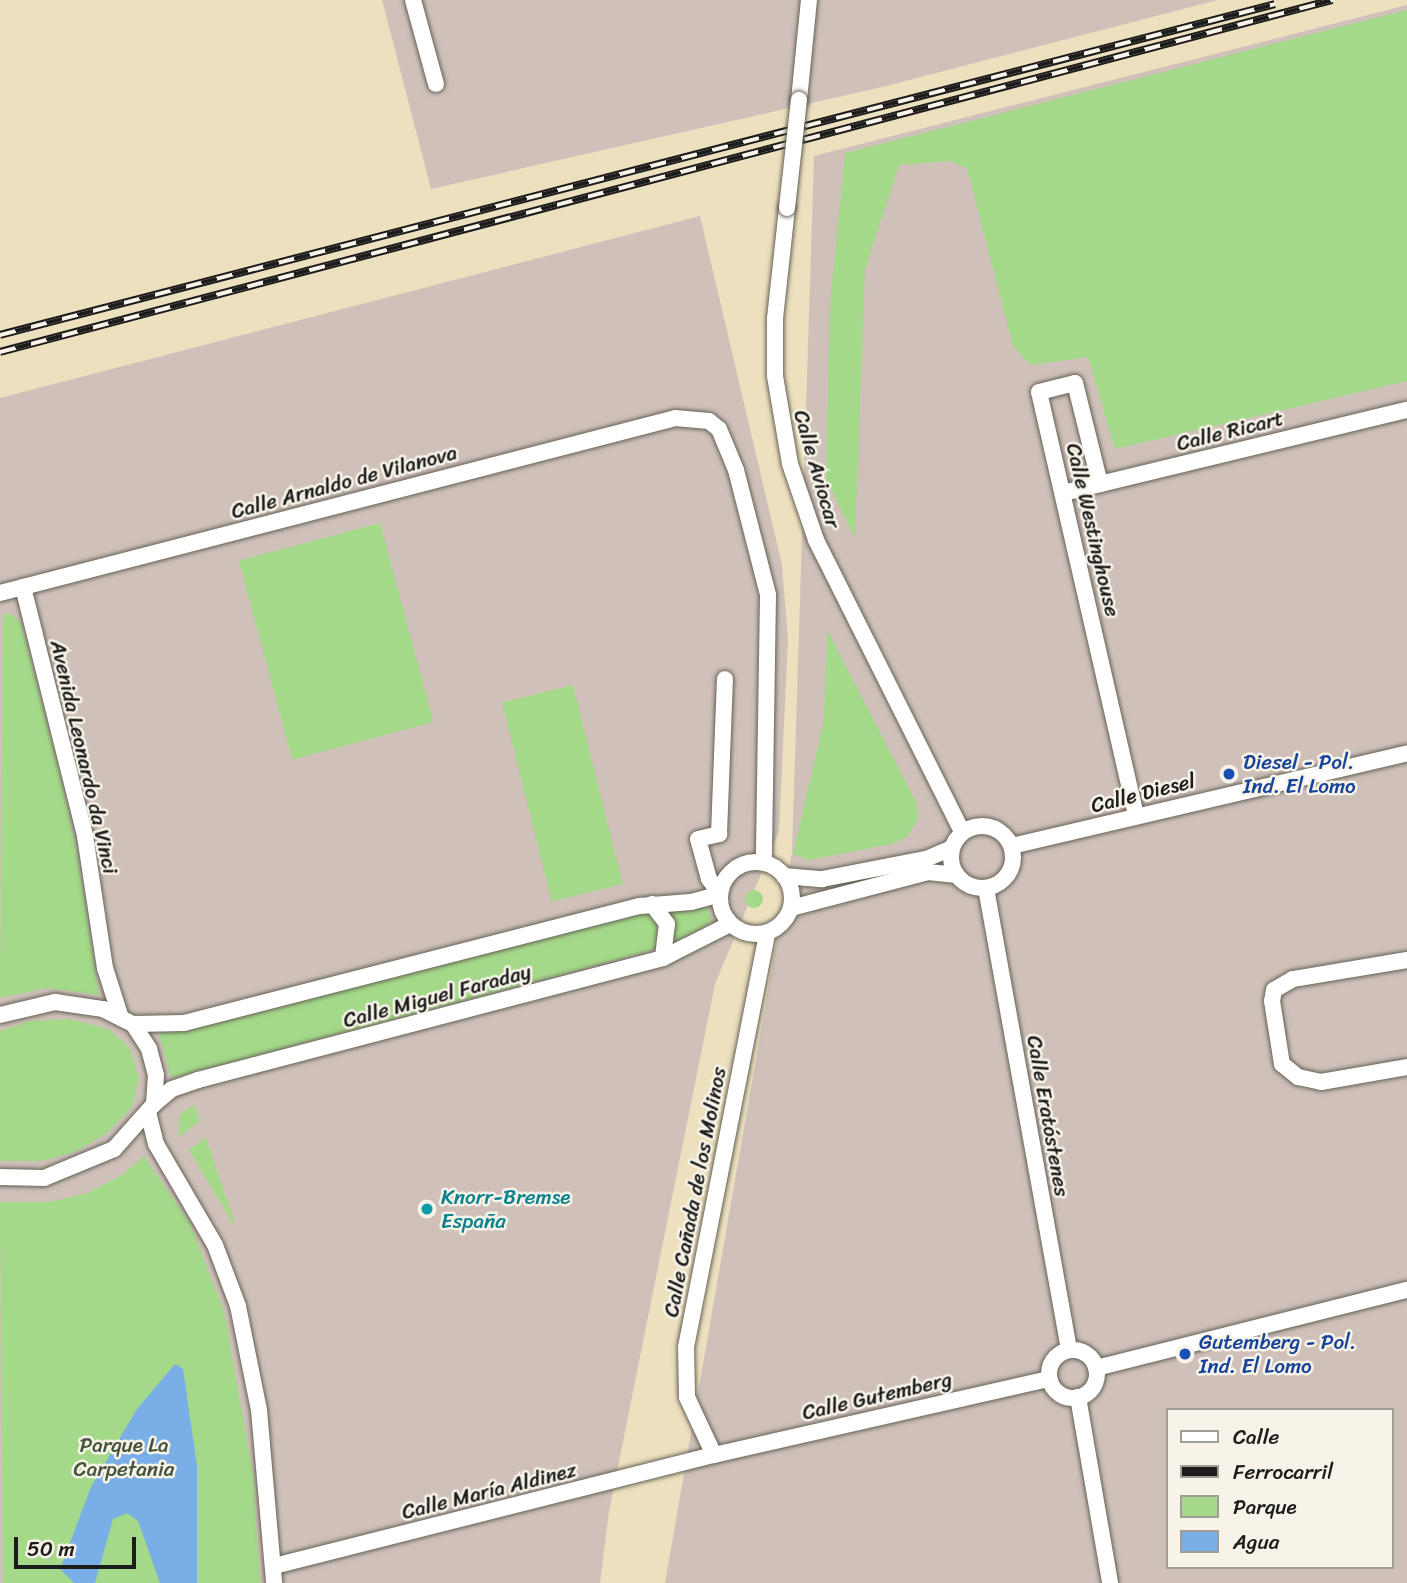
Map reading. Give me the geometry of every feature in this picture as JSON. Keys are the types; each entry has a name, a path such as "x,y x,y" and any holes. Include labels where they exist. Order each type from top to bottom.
{"street":[{"path":"413,0 436,84"},
{"name":"Calle Aviocar","path":"809,0 775,318 775,376 790,464 816,540 962,832"},
{"name":"Calle Westinghouse","path":"1100,484 1075,383 1039,393 1136,815"},
{"name":"Calle Ricart","path":"1063,493 1407,410"},
{"name":"Calle Arnaldo de Vilanova","path":"0,593 662,421 699,418 719,429 729,452 763,561 768,595 764,863"},
{"name":"Avenida Leonardo da Vinci","path":"23,587 85,836 105,968 127,1021 153,1060 151,1108"},
{"path":"725,679 719,834 698,839 709,879 720,894 730,924 747,933 767,933 778,927 791,908 791,892 784,876"},
{"name":"Calle Diesel","path":"1012,846 1407,753"},
{"path":"720,894 730,873 740,866 764,863 784,876 821,879 926,859 952,848 962,832 990,827 1012,846 1008,875 986,888 972,887 957,875 928,872 791,908"},
{"path":"952,848 957,875"},
{"name":"Calle Eratóstenes","path":"986,888 1069,1350"},
{"name":"Calle Miguel Faraday","path":"0,1015 55,1002 103,1009 127,1021 184,1023 652,904 691,902 720,894"},
{"path":"652,904 667,924 663,958"},
{"name":"Calle Miguel Faraday","path":"0,1177 44,1178 67,1171 114,1149 172,1089 663,958 730,924"},
{"name":"Calle Cañada de los Molinos","path":"714,1455 687,1397 686,1347 767,933"},
{"path":"1407,960 1293,979 1274,990 1272,1001 1282,1064 1298,1077 1321,1082 1407,1067"},
{"path":"151,1108 156,1144 215,1245 238,1306 259,1410 274,1583"},
{"path":"1096,1368 1407,1290"},
{"path":"1069,1350 1087,1355 1096,1368 1091,1390 1078,1397 1063,1396 1049,1378 1051,1362 1069,1350"},
{"name":"Calle Gutemberg","path":"714,1455 1049,1378"},
{"path":"1078,1397 1110,1583"},
{"name":"Calle María Aldinez","path":"274,1566 714,1455"}],"shaded area":[{"path":"382,0 1218,0 882,87 431,189"},
{"path":"1407,5 1407,1583 665,1583 792,852 814,156"},
{"path":"700,216 782,565 788,640 779,831 715,984 609,1511 600,1583 0,1583 0,398"}],"green space":[{"path":"1407,10 1407,381 1115,449 1088,357 1031,365 1013,346 967,168 950,161 899,165 865,269 855,538 826,479 830,306 845,153"},
{"path":"380,523 433,722 292,760 239,561"},
{"path":"3,614 13,615 21,623 57,763 76,847 99,995 46,988 0,998"},
{"path":"827,630 917,804 918,819 907,837 891,844 810,860 793,854 824,720"},
{"path":"573,685 623,884 552,902 502,703"},
{"path":"754,890 760,893 763,899 760,905 754,908 748,905 745,899 748,893"},
{"path":"707,907 712,922 676,943 666,909"},
{"path":"637,913 650,914 657,924 658,946 650,951 171,1078 159,1034"},
{"path":"70,1019 109,1029 130,1048 139,1078 132,1107 107,1133 75,1152 41,1161 0,1161 0,1031 30,1021"},
{"path":"194,1105 200,1121 179,1137 179,1115"},
{"path":"206,1138 235,1223 233,1224 189,1150"},
{"name":"Parque La Carpetania","path":"144,1156 190,1224 224,1311 253,1474 260,1583 3,1583 0,1202 50,1202 87,1193 122,1175"}],"water":[{"path":"175,1364 183,1369 197,1466 197,1583 160,1583 138,1521 127,1513 113,1519 95,1583 74,1583 60,1569 91,1487 137,1409"}],"railway":[{"path":"0,352 1332,0"},
{"path":"0,335 1275,4"}],"place":[{"name":"Diesel - Pol. Ind. El Lomo","path":"1229,774"},
{"name":"Knorr-Bremse España","path":"427,1209"},
{"name":"Gutemberg - Pol. Ind. El Lomo","path":"1185,1354"}]}
